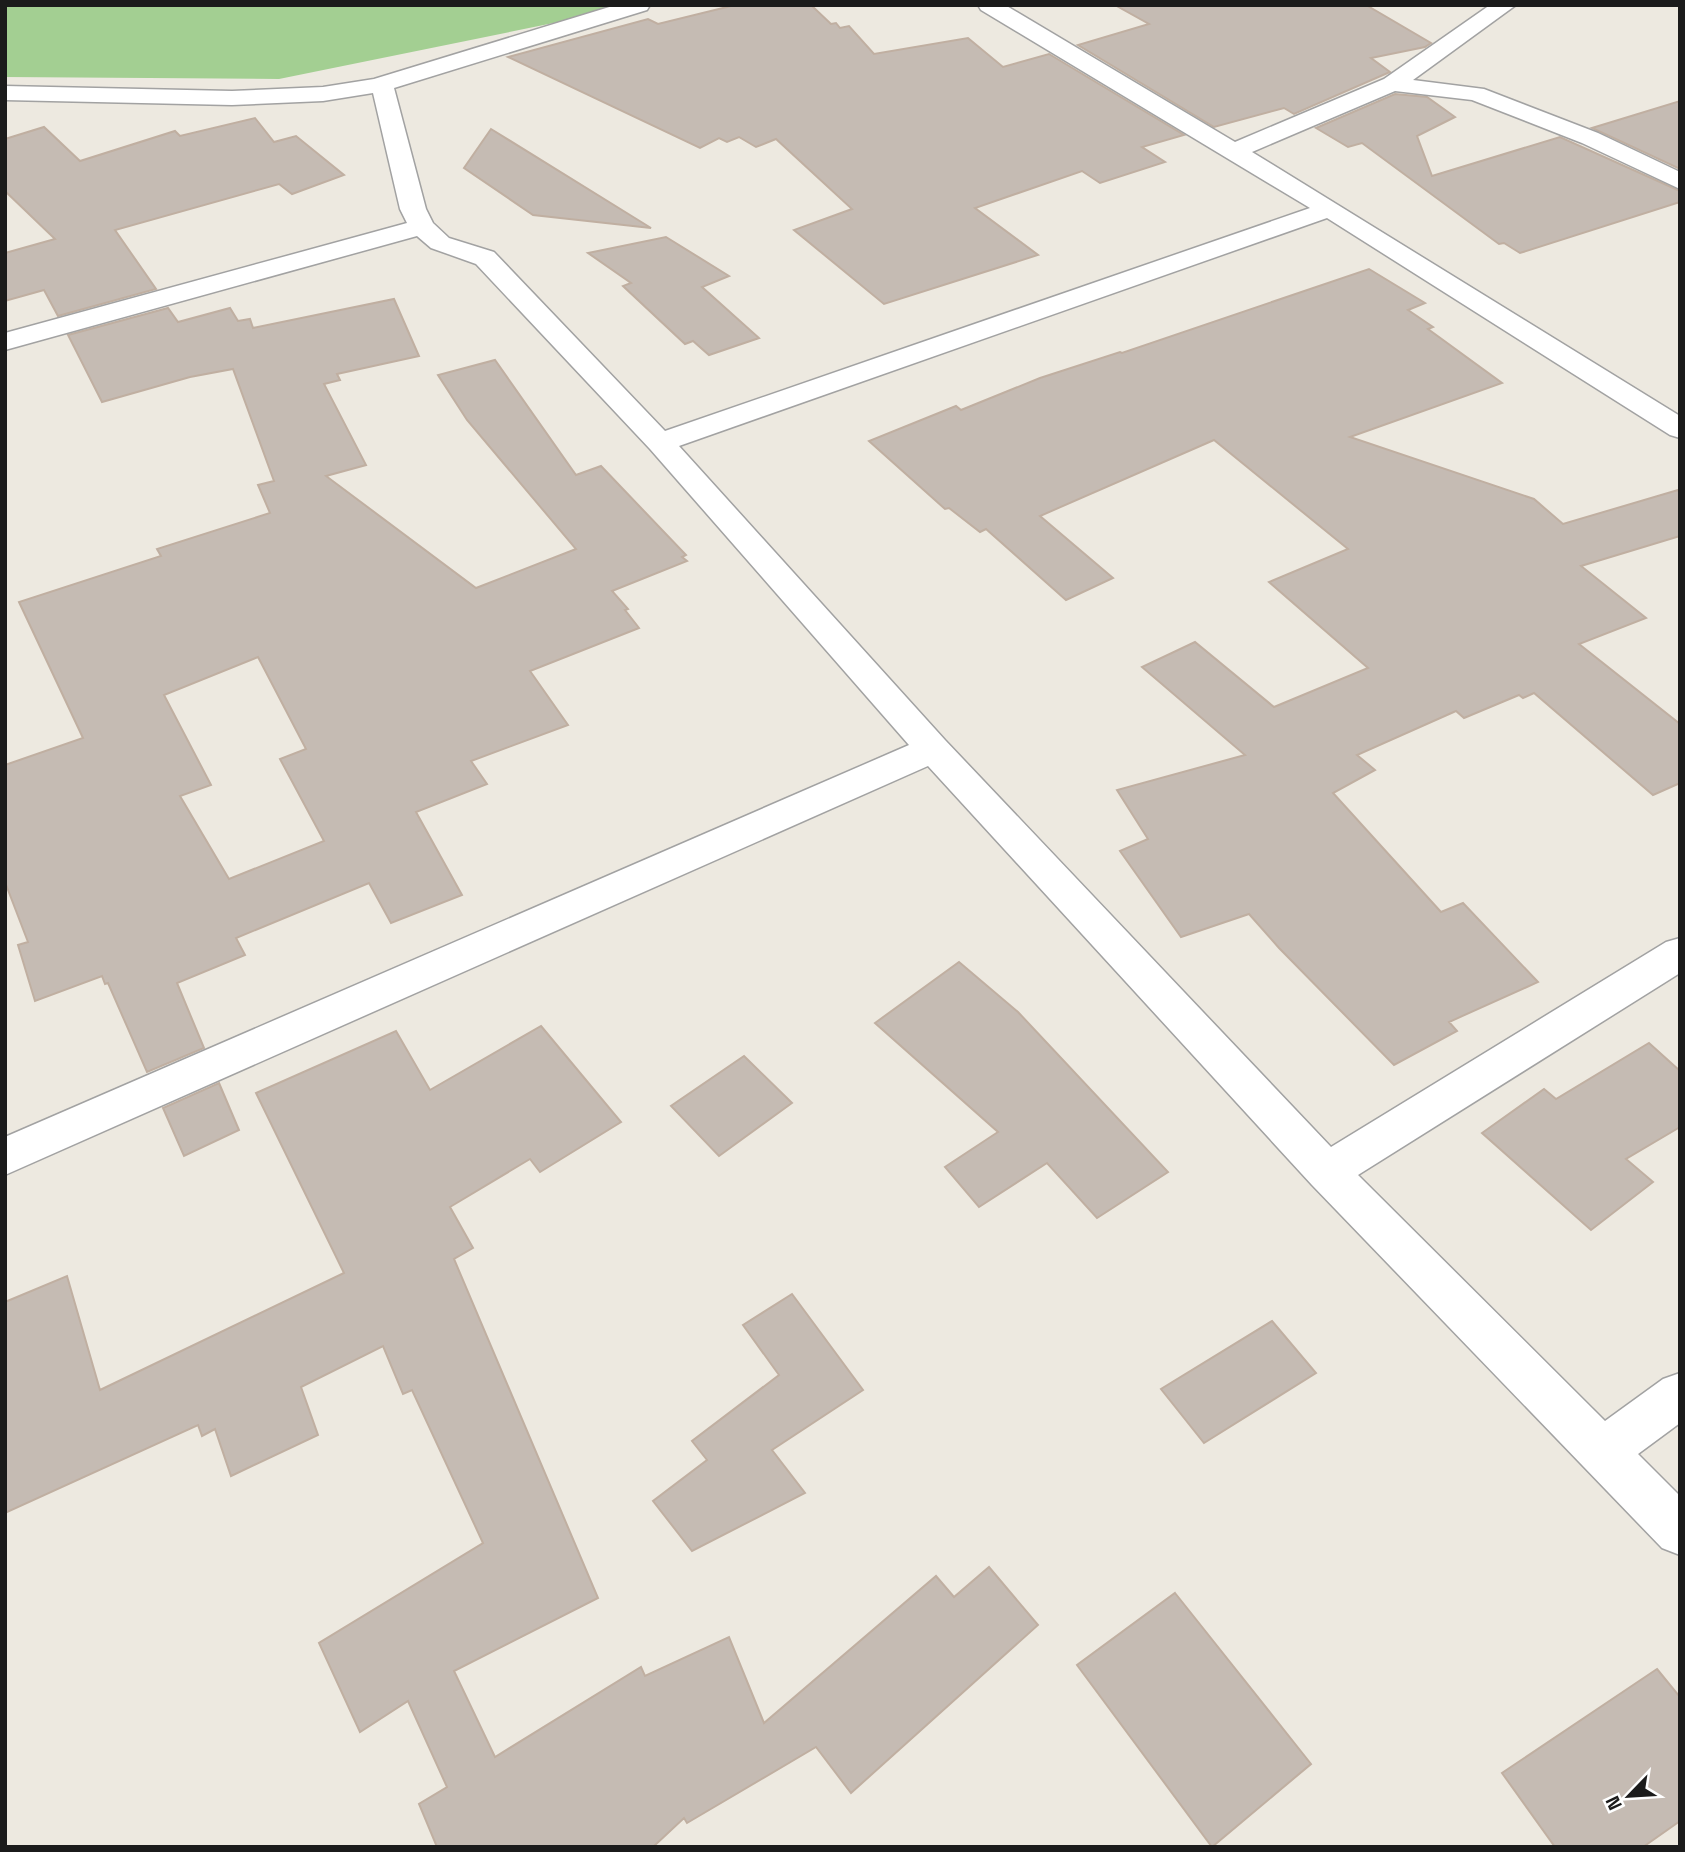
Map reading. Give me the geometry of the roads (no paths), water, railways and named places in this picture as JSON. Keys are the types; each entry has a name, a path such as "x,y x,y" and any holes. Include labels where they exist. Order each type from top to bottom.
{"street":[{"path":"5,93 246,98 323,95 382,84 639,5"},
{"path":"989,5 1330,209 1680,429"},
{"path":"1233,150 1392,83 1505,5"},
{"path":"1392,83 1476,94 1590,138 1680,182"},
{"path":"382,84 413,209 422,227 440,243 485,258 660,443 933,749 1327,1172 1680,1531"},
{"path":"660,443 1330,209"},
{"path":"5,342 422,227"},
{"path":"5,1157 933,749"},
{"path":"1327,1172 1680,953"},
{"path":"1602,1452 1680,1395"}]}
